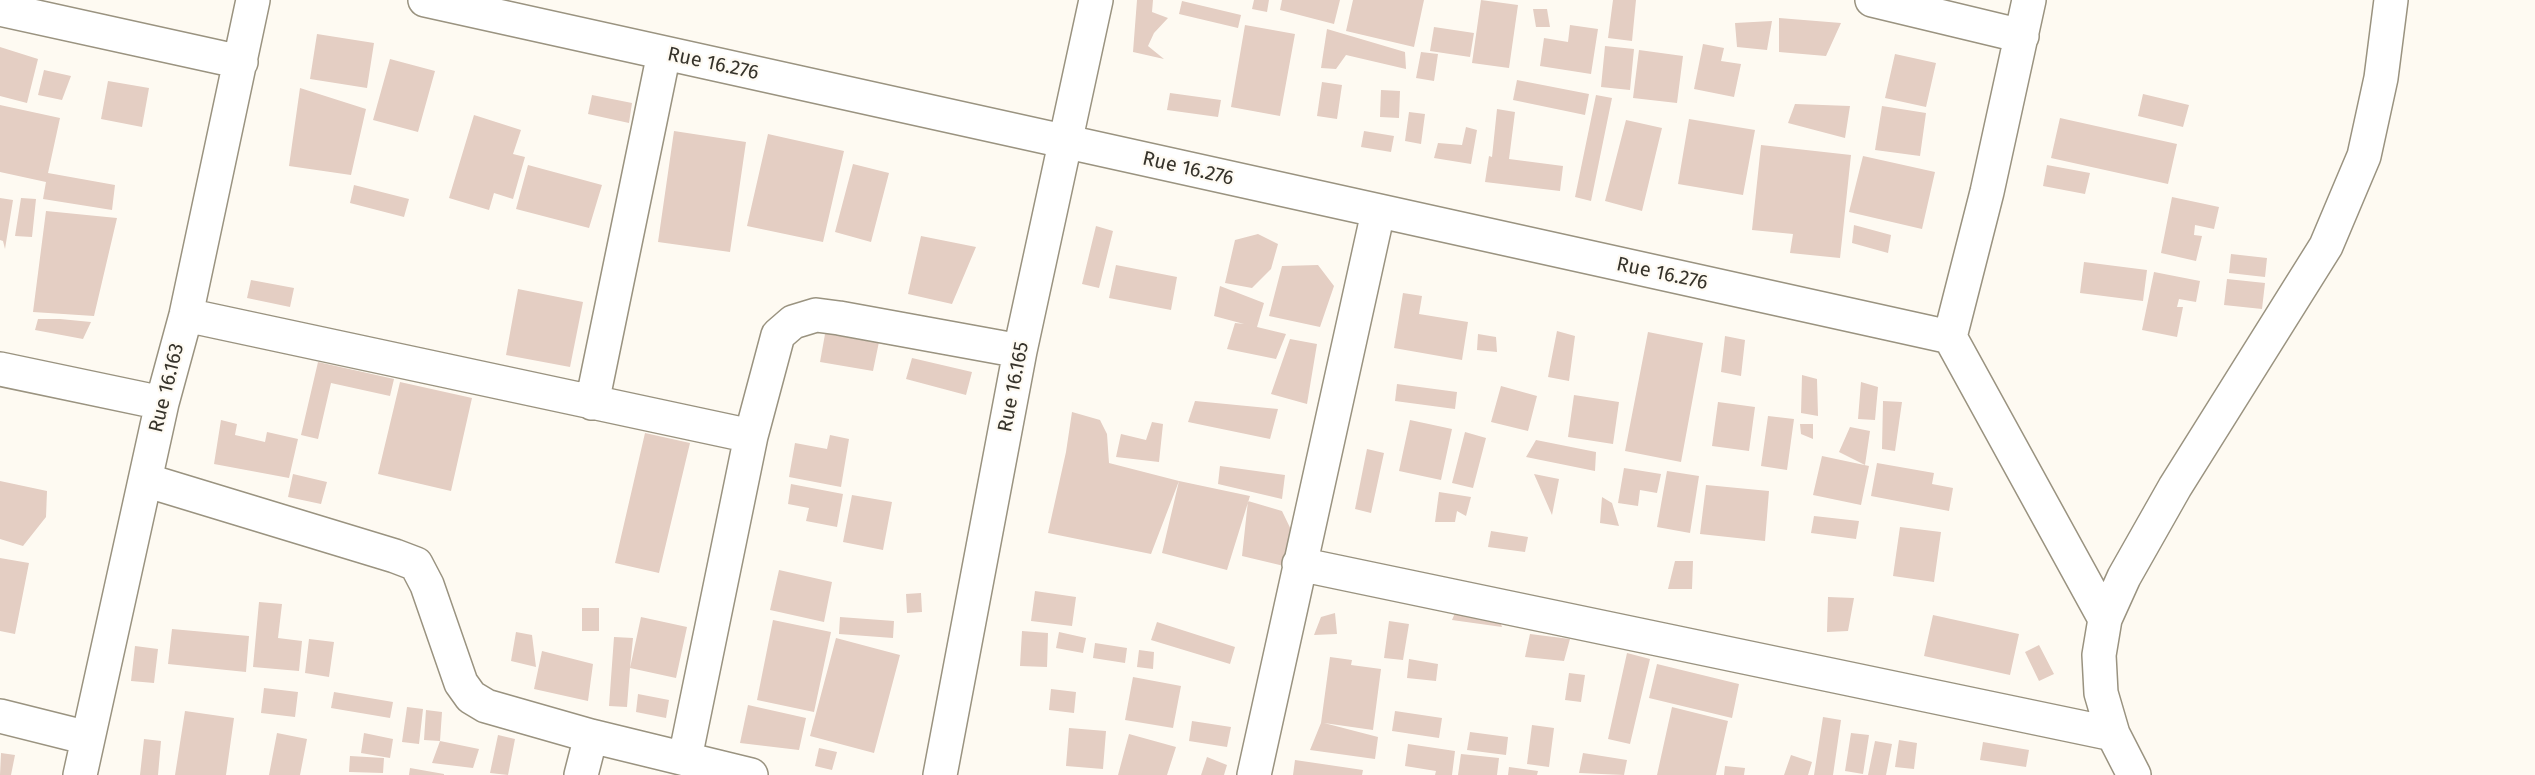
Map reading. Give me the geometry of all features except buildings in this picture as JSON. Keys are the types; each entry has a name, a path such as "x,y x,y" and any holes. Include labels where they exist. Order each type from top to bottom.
{"street":[{"name":"Rue 16.163","path":"80,775 162,403 186,315 253,0"},
{"name":"Rue 16.276","path":"425,0 510,9 664,53 1950,337"},
{"name":"Rue 16.165","path":"940,775 1020,351 1096,0"},
{"path":"1872,0 2022,36"},
{"path":"2029,0 1987,192 1950,337 2105,619"},
{"path":"2134,775 2113,734 2101,693 2099,655 2105,619 2124,577 2175,488 2326,246 2364,156 2381,78 2391,0"},
{"path":"0,9 240,62"},
{"path":"592,403 664,53"},
{"path":"1254,775 1378,212"},
{"path":"186,315 751,436"},
{"path":"685,758 751,436 778,335 793,322 816,315 1020,351"},
{"path":"0,369 162,403"},
{"path":"145,480 416,564 427,585 461,683 471,697 486,706 591,736 751,775"},
{"path":"1299,564 2113,734"},
{"path":"0,716 88,738"},
{"path":"581,775 591,736"}]}
